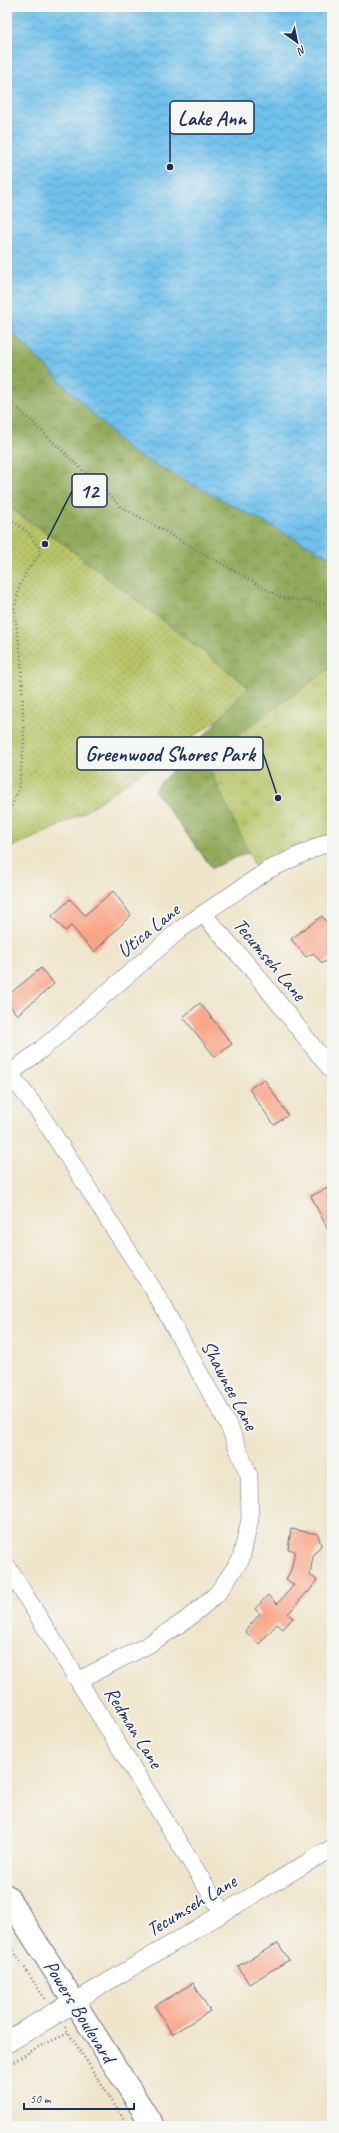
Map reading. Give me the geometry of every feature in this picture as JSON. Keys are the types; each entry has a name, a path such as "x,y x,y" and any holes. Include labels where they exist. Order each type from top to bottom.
{"main road":[{"name":"Powers Boulevard","path":"7,1896 153,2126"}],"street":[{"name":"Utica Lane","path":"8,1075 42,1049 182,928 268,870 332,840"},
{"name":"Tecumseh Lane","path":"203,914 255,973 332,1071"},
{"name":"Shawnee Lane","path":"8,1075 39,1112 153,1289 229,1426 248,1476 250,1520 241,1560 217,1594 186,1620 154,1641 79,1680"},
{"name":"Redman Lane","path":"7,1566 222,1912"},
{"name":"Tecumseh Lane","path":"74,2002 222,1912 332,1848"},
{"path":"7,2042 74,2002"}],"path":[{"path":"7,398 120,506 282,598 332,604"},
{"path":"7,516 30,534 40,550 39,555 26,572 20,585 14,610 21,657 24,745 18,792 7,815"},
{"path":"7,1941 69,2033 128,2126"},
{"path":"7,2066 38,2047 69,2033"}],"green space":[{"path":"7,327 130,451 332,558 332,817 212,868 154,790 249,687 64,544 7,506"},
{"path":"7,506 64,544 249,687 220,718 83,813 49,831 7,849"},
{"path":"332,667 332,837 303,843 256,868 205,759"}],"water":[{"path":"7,7 332,7 332,558 130,451 7,327"}],"building":[{"path":"113,891 131,915 94,952 71,926 65,931 52,916 70,899 85,915"},
{"path":"322,916 332,930 332,958 322,963 313,953 306,957 291,939"},
{"path":"41,968 54,984 17,1015 7,1002 7,996"},
{"path":"200,1003 232,1044 215,1057 183,1017"},
{"path":"264,1079 288,1115 274,1125 249,1089"},
{"path":"332,1186 332,1238 311,1196"},
{"path":"291,1529 318,1534 321,1545 313,1556 310,1575 317,1580 308,1593 307,1592 288,1614 293,1618 283,1629 277,1624 259,1644 245,1631 260,1614 255,1609 268,1595 277,1604 294,1585 286,1579 291,1570 295,1551 288,1549"},
{"path":"278,1943 289,1960 249,1984 238,1966"},
{"path":"193,1983 210,2011 172,2034 155,2006"}],"place":[{"name":"Lake Ann","path":"170,167"},
{"name":"12","path":"45,544"},
{"name":"Greenwood Shores Park","path":"278,798"}]}
